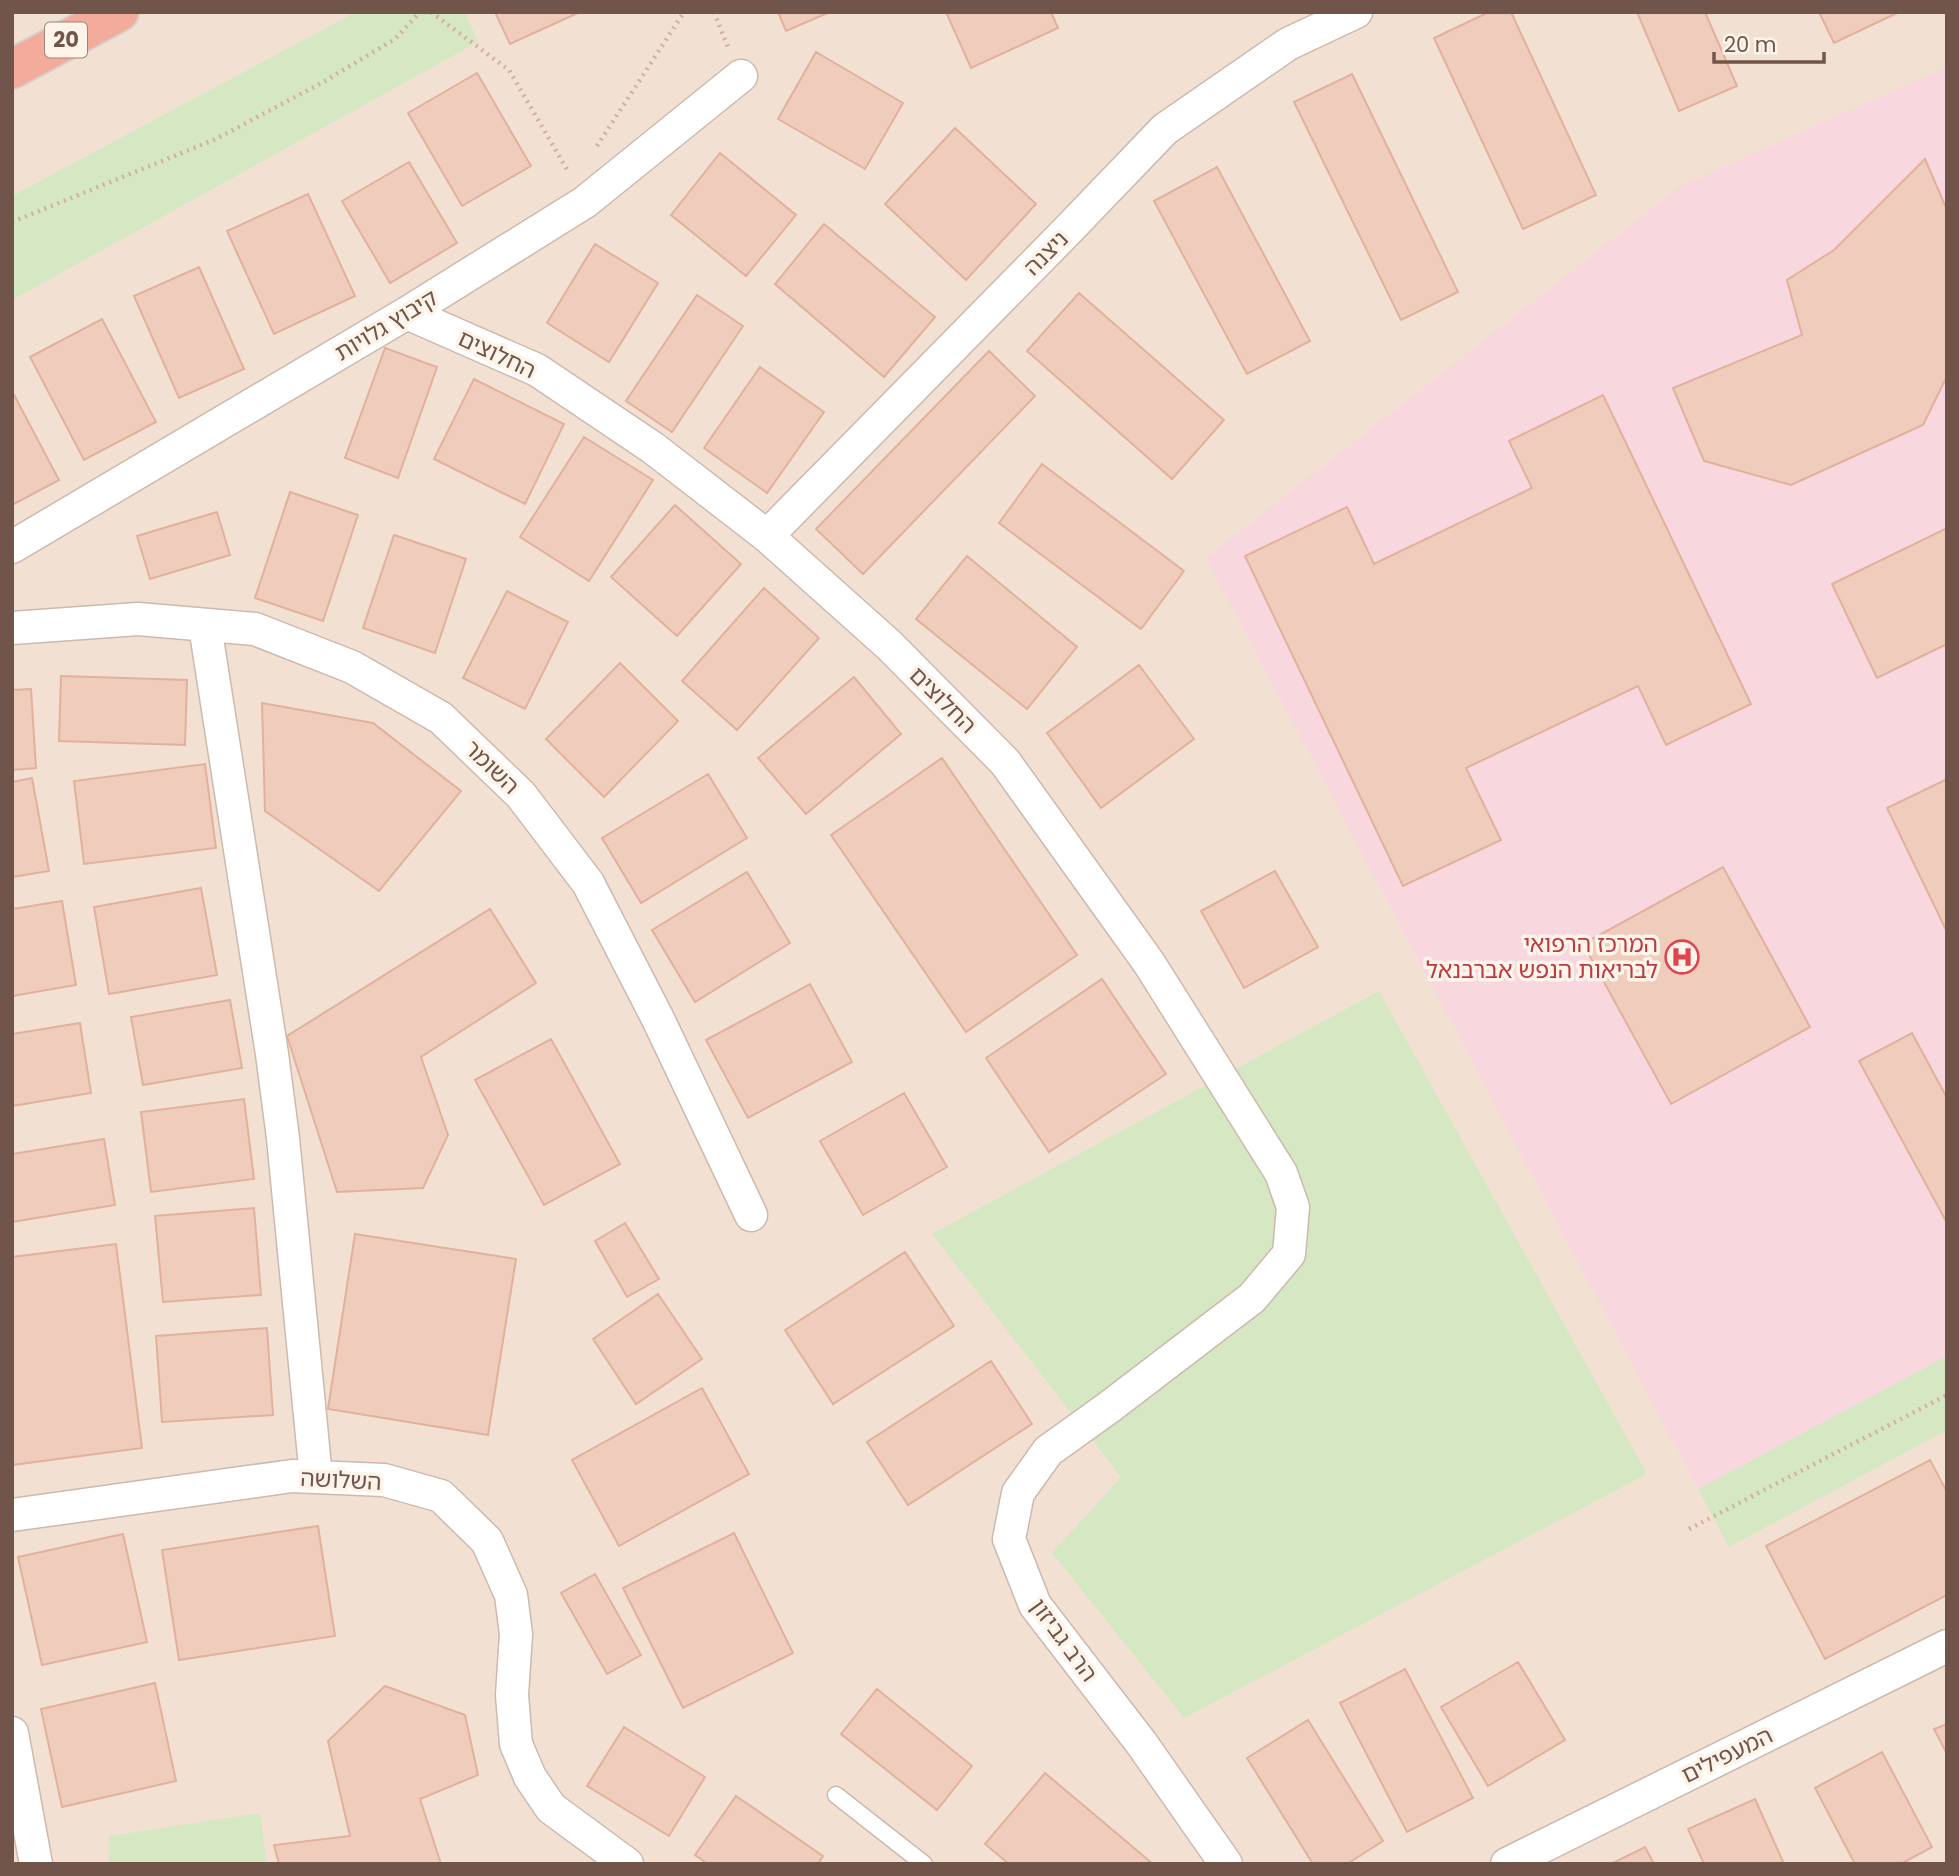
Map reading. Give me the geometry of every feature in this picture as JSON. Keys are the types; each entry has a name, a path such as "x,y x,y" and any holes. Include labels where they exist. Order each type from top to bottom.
{"highway":[{"name":"20","path":"12,69 119,12"}],"street":[{"name":"ניצנה","path":"767,536 1165,129 1288,44 1356,12"},
{"name":"קיבוץ גלויות","path":"12,547 407,313 585,202 741,76"},
{"name":"החלוצים","path":"407,313 537,370 653,448 767,536 889,645 1005,762 1149,963 1281,1173 1293,1207 1289,1254"},
{"name":"השומר","path":"12,628 138,619 255,629 352,667 441,719 521,795 588,883 658,1018 751,1215"},
{"path":"205,626 278,1102 316,1477"},
{"name":"הרב גביזון","path":"1226,1864 1142,1744 1035,1605 1009,1539 1018,1493 1048,1451 1252,1298 1289,1254"},
{"name":"השלושה","path":"12,1515 292,1476 384,1480 441,1496 487,1541 511,1594 516,1634 512,1695 516,1744 530,1777 551,1808 626,1864"},
{"name":"המעפילים","path":"1507,1864 1947,1646"},
{"path":"12,1734 36,1864"}],"lane":[{"path":"836,1795 924,1864"}],"path":[{"path":"12,222 215,139 325,81 395,39 420,12"},
{"path":"431,12 509,70 585,202"},
{"path":"596,148 684,12"},
{"path":"1689,1529 1947,1395"}],"shaded area":[{"path":"12,12 1947,12 1947,1864 12,1864"},
{"name":"המרכז הרפואי לבריאות הנפש אברבנאל","path":"1947,67 1947,1356 1698,1489 1206,558 1681,186"}],"green space":[{"path":"356,12 465,12 478,42 12,300 12,196"},
{"path":"1379,991 1647,1474 1184,1718 1052,1553 1121,1477 932,1234"},
{"path":"1947,1356 1947,1430 1729,1547 1698,1489"},
{"path":"260,1813 267,1864 109,1864 109,1836"}],"building":[{"path":"495,12 580,12 510,44"},
{"path":"778,12 830,12 786,31"},
{"path":"946,12 1051,12 1058,28 971,68"},
{"path":"1489,12 1511,12 1596,195 1523,229 1434,38"},
{"path":"1637,12 1705,12 1737,86 1679,111"},
{"path":"1819,12 1897,12 1897,13 1834,43"},
{"path":"816,52 903,103 865,169 778,119"},
{"path":"477,73 531,166 462,206 408,113"},
{"path":"1352,74 1458,292 1401,320 1294,102"},
{"path":"955,128 1036,204 966,280 885,204"},
{"path":"720,153 796,215 746,276 671,215"},
{"path":"1925,159 1947,210 1947,376 1923,425 1791,485 1704,461 1673,388 1802,335 1787,280 1834,250"},
{"path":"409,162 457,243 390,283 342,201"},
{"path":"1217,167 1310,341 1247,374 1154,201"},
{"path":"308,194 355,296 274,334 227,231"},
{"path":"824,224 935,317 884,377 775,284"},
{"path":"595,244 658,283 609,362 547,323"},
{"path":"199,267 244,369 179,398 134,296"},
{"path":"1079,293 1224,420 1172,479 1027,351"},
{"path":"697,295 743,326 672,432 626,401"},
{"path":"102,319 156,422 84,460 30,357"},
{"path":"385,348 437,367 398,478 345,458"},
{"path":"989,351 1035,396 863,574 816,529"},
{"path":"760,367 824,412 767,493 704,448"},
{"path":"474,379 564,424 525,504 434,459"},
{"path":"12,391 59,480 12,505"},
{"path":"1603,395 1751,704 1666,745 1638,686 1466,768 1501,840 1403,886 1245,556 1347,507 1374,564 1532,488 1509,441"},
{"path":"584,437 653,480 589,581 520,537"},
{"path":"1042,464 1184,571 1141,629 999,523"},
{"path":"290,492 358,515 323,621 255,598"},
{"path":"675,505 741,564 677,636 611,577"},
{"path":"217,512 230,555 150,579 137,536"},
{"path":"1947,528 1947,644 1877,678 1832,584"},
{"path":"394,535 466,559 435,653 363,628"},
{"path":"967,556 1077,647 1027,709 916,619"},
{"path":"764,588 819,638 737,730 682,681"},
{"path":"507,591 568,622 525,709 463,678"},
{"path":"620,663 678,721 604,797 546,739"},
{"path":"1139,665 1194,739 1101,808 1047,733"},
{"path":"61,676 187,680 185,745 59,741"},
{"path":"854,677 901,734 806,814 758,758"},
{"path":"31,689 36,768 12,770 12,690"},
{"path":"262,703 373,723 461,791 379,891 265,811"},
{"path":"942,758 1077,955 966,1032 831,835"},
{"path":"205,764 216,848 84,864 74,781"},
{"path":"708,774 747,838 641,903 602,838"},
{"path":"32,778 49,871 12,877 12,782"},
{"path":"1945,780 1947,784 1947,932 1887,808"},
{"path":"1723,867 1810,1027 1671,1104 1583,944"},
{"path":"1275,871 1318,947 1244,988 1201,911"},
{"path":"747,872 790,943 695,1002 652,930"},
{"path":"201,888 217,975 109,994 94,907"},
{"path":"62,901 76,985 12,996 12,909"},
{"path":"490,909 536,983 421,1057 448,1135 423,1188 337,1192 287,1036"},
{"path":"1102,979 1166,1074 1049,1152 986,1058"},
{"path":"810,984 852,1062 748,1118 706,1040"},
{"path":"230,1000 242,1068 143,1085 131,1017"},
{"path":"80,1023 91,1093 12,1106 12,1034"},
{"path":"1912,1033 1947,1098 1947,1223 1859,1061"},
{"path":"551,1039 620,1164 544,1205 475,1080"},
{"path":"904,1093 947,1167 863,1215 820,1141"},
{"path":"244,1099 254,1179 151,1192 141,1112"},
{"path":"104,1139 115,1205 12,1222 12,1154"},
{"path":"254,1208 261,1295 163,1302 155,1216"},
{"path":"625,1223 659,1279 627,1297 595,1241"},
{"path":"355,1234 516,1259 488,1435 328,1409"},
{"path":"116,1244 142,1448 12,1465 12,1257"},
{"path":"905,1252 954,1326 833,1404 785,1330"},
{"path":"658,1294 702,1359 636,1404 593,1339"},
{"path":"267,1328 273,1415 162,1422 156,1336"},
{"path":"991,1361 1032,1424 908,1505 867,1442"},
{"path":"702,1388 749,1474 619,1546 572,1460"},
{"path":"1930,1460 1947,1492 1947,1595 1825,1659 1766,1546"},
{"path":"318,1526 335,1636 179,1660 162,1550"},
{"path":"734,1533 793,1653 683,1708 623,1588"},
{"path":"123,1534 147,1642 42,1665 18,1557"},
{"path":"595,1574 641,1655 607,1674 561,1593"},
{"path":"1518,1662 1565,1740 1488,1786 1441,1707"},
{"path":"1405,1669 1473,1798 1407,1832 1340,1703"},
{"path":"155,1683 176,1781 62,1807 41,1709"},
{"path":"385,1686 465,1715 478,1775 420,1799 441,1864 279,1864 274,1845 350,1836 328,1741"},
{"path":"877,1689 972,1766 937,1810 841,1734"},
{"path":"1308,1720 1383,1841 1347,1864 1313,1864 1247,1758"},
{"path":"1947,1724 1947,1754 1934,1729"},
{"path":"624,1727 705,1777 669,1836 587,1786"},
{"path":"1882,1752 1932,1847 1901,1864 1855,1864 1815,1788"},
{"path":"1045,1773 1153,1864 1009,1864 985,1844"},
{"path":"736,1796 823,1856 818,1864 708,1864 695,1855"},
{"path":"1755,1799 1784,1864 1704,1864 1688,1829"},
{"path":"1645,1847 1654,1864 1611,1864"}],"place":[{"name":"המרכז הרפואי לבריאות הנפש אברבנאל","path":"1682,957"}]}
